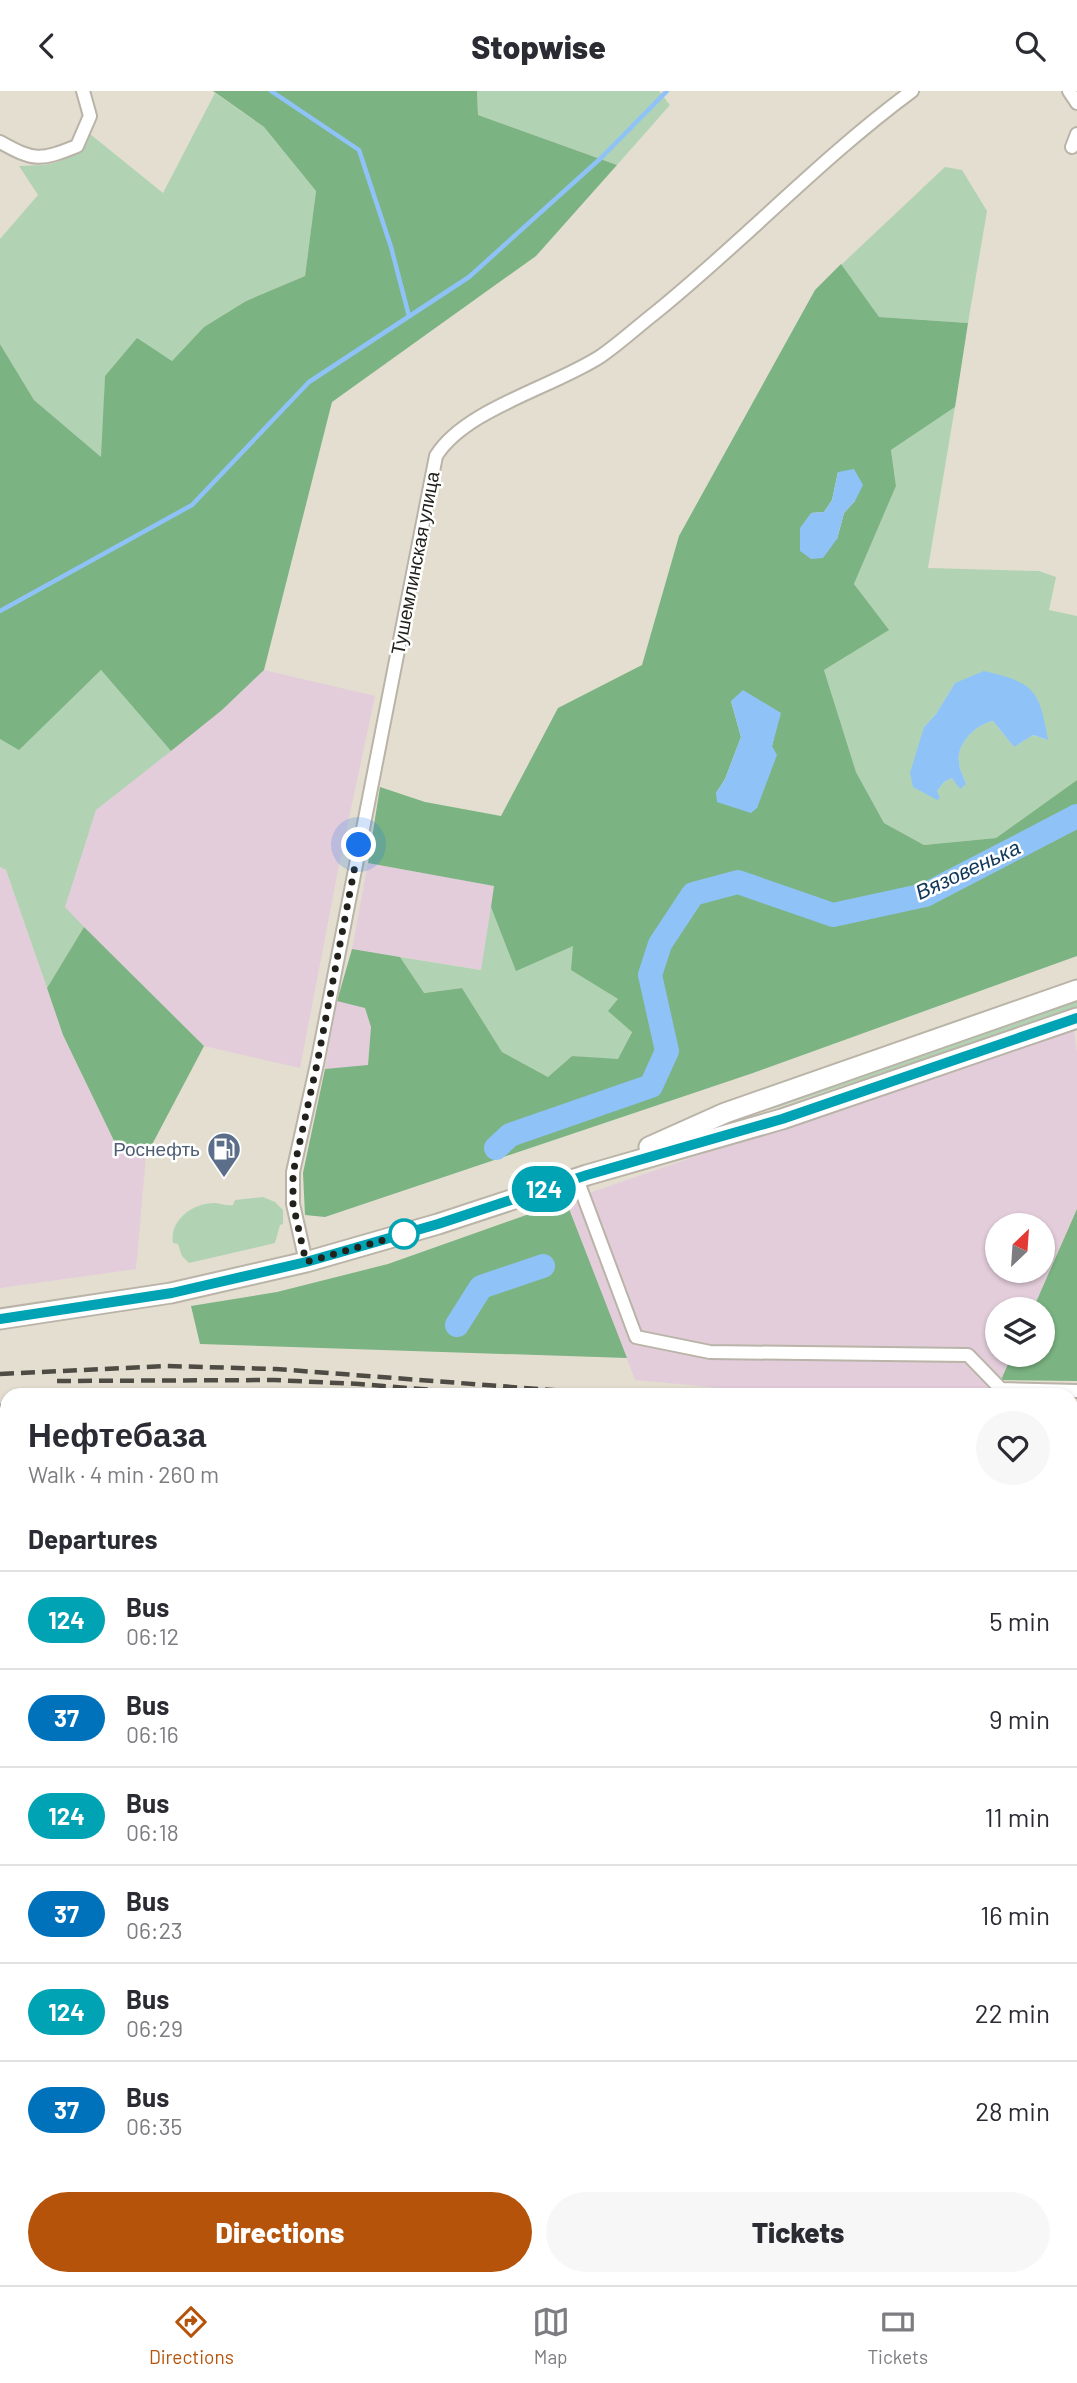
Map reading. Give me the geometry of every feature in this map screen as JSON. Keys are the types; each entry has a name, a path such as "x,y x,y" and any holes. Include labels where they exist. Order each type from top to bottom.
{"main road":[{"path":"582,1177 724,1113 1077,989"},
{"path":"0,1319 172,1293 306,1262 782,1119 1077,1018"}],"street":[{"path":"0,142 27,157 51,156 76,146 90,117 83,91"},
{"name":"Тушемлинская улица","path":"306,1262 293,1204 293,1173 317,1064 436,456 454,433 493,410 566,377 603,355 685,289 912,91"},
{"path":"1069,91 1077,103"},
{"path":"1072,147 1077,134"},
{"path":"582,1177 636,1337 710,1352 968,1355 1000,1388"}],"shaded area":[{"path":"264,670 375,696 300,1068 204,1046 64,908 96,810 222,710"},
{"path":"368,863 495,886 482,970 352,949"},
{"path":"0,867 6,870 63,1035 117,1147 146,1156 136,1269 0,1288"},
{"path":"337,1001 365,1007 371,1027 368,1066 325,1069"},
{"path":"1073,1026 1077,1053 1077,1209 1055,1259 1055,1213 985,1213 985,1283 1044,1283 1038,1297 985,1297 985,1367 1007,1367 997,1388 721,1388 635,1380 566,1201"}],"green space":[{"path":"213,91 477,91 478,115 617,165 536,256 332,402 264,670 222,710 171,751 101,670 19,750 0,739 0,344 34,400 101,457 105,376 137,338 172,361 204,327 246,301 305,276 316,191 264,127"},
{"path":"477,91 659,91 670,105 617,165 478,115"},
{"path":"215,93 264,127 316,191 305,276 246,301 204,327 172,361 137,339 105,376 102,458 34,400 0,344 0,239 38,195 19,166 60,161 75,152 90,134 163,193"},
{"path":"945,167 962,170 987,211 968,323 878,317 841,265"},
{"path":"841,264 879,317 968,323 955,407 891,450 896,486 854,584 889,630 824,670 856,772 884,823 924,845 996,838 1077,780 1077,956 753,1073 325,1217 305,1215 303,1173 325,1069 368,1065 371,1027 365,1008 337,1001 352,949 400,957 424,993 462,988 502,1052 548,1077 572,1056 618,1059 632,1032 608,1011 618,999 571,970 573,946 516,971 491,907 494,886 368,863 380,787 425,802 501,816 558,708 642,665 679,536 815,290","holes":["838,472 855,501 844,513 837,539 811,513 824,512 832,500","731,701 764,703 780,713 757,808 716,793 725,779 741,737"]},
{"path":"955,407 928,568 1039,571 1056,577 1049,610 1077,616 1077,780 996,838 924,845 884,823 856,772 824,670 888,630 854,584 896,486 891,450","holes":["955,683 1047,740 1033,735 1014,747 993,721 987,723 974,730 961,748 959,765 966,784 952,778 944,782 937,791 924,727 936,714"]},
{"path":"101,670 171,751 96,810 65,907 84,927 47,988 6,870 0,867 0,739 19,749"},
{"path":"491,907 504,934 574,945 572,970 618,999 632,1031 618,1060 572,1056 548,1077 502,1052 462,988 423,993 400,957 481,970"},
{"path":"84,927 204,1046 146,1156 117,1147 63,1035 47,988"},
{"path":"1077,1000 1077,1009 769,1110 775,1105"},
{"path":"263,1197 275,1202 283,1210 283,1224 280,1225 275,1243 189,1263 182,1256 178,1244 173,1243 175,1227 192,1209 208,1203 233,1205 235,1200"},
{"path":"566,1201 627,1358 200,1344 191,1306 277,1292 388,1264"},
{"path":"1077,1209 1077,1381 1001,1380 1007,1367 1055,1367 1055,1297 1038,1297 1044,1283 1055,1283 1055,1259"}],"water":[{"path":"854,469 863,485 855,501 844,513 837,539 823,558 811,559 800,551 800,528 811,513 824,512 832,500 838,472"},
{"path":"984,671 1024,684 1031,691 1041,709 1048,740 1033,735 1014,747 993,721 981,726 964,741 959,755 966,784 960,789 952,778 944,782 937,791 940,798 937,800 913,787 910,773 924,727 936,714 955,683"},
{"path":"743,690 781,713 772,746 777,755 757,808 751,813 717,802 716,793 725,779 741,737 731,701"}],"waterway":[{"path":"271,91 359,150 391,247 409,316"},
{"path":"0,611 192,505 309,382 469,277 601,158 667,91"},
{"name":"Вязовенька","path":"496,1148 510,1135 651,1086 667,1051 650,975 660,944 693,894 738,882 833,915 925,895 1077,816"},
{"name":"Вязовенька","path":"457,1325 481,1287 543,1266"}],"railway":[{"path":"0,1374 166,1366 276,1369 525,1388"},
{"path":"57,1381 274,1380 408,1388"}],"bus line":[{"name":"124","path":"0,1319 172,1293 306,1262 438,1224 587,1175 782,1119 1077,1018"}],"place":[{"name":"Роснефть","path":"224,1179"}],"route":[{"path":"359,845 293,1173 293,1204 306,1262 412,1232 404,1234"}]}
